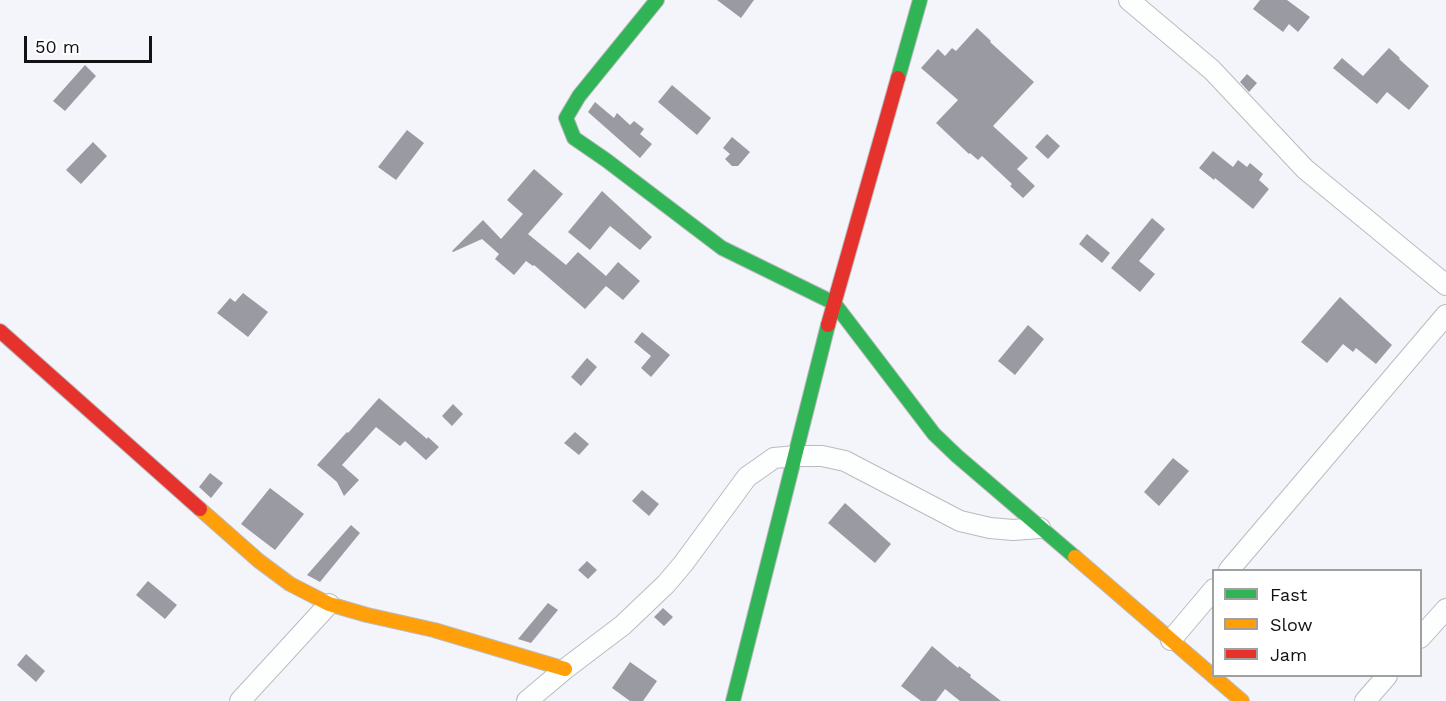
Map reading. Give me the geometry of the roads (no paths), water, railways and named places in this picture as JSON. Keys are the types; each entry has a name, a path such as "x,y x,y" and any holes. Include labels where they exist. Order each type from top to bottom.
{"street":[{"path":"657,0 579,96 566,118 574,138 722,248 834,303 934,434 1212,675"},
{"path":"733,701 834,303 920,0"},
{"path":"1129,0 1212,70 1305,169 1446,285"},
{"path":"1231,569 1446,315"},
{"path":"0,331 260,561 290,584 329,604 434,630 565,669"},
{"path":"527,701 623,625 666,584 747,477 774,458 822,456 845,461 960,520 990,528 1013,530 1040,528"},
{"path":"1171,640 1212,591"},
{"path":"240,701 329,604"},
{"path":"1422,636 1446,609"},
{"path":"1214,677 1242,701"},
{"path":"1365,701 1385,677"}]}
